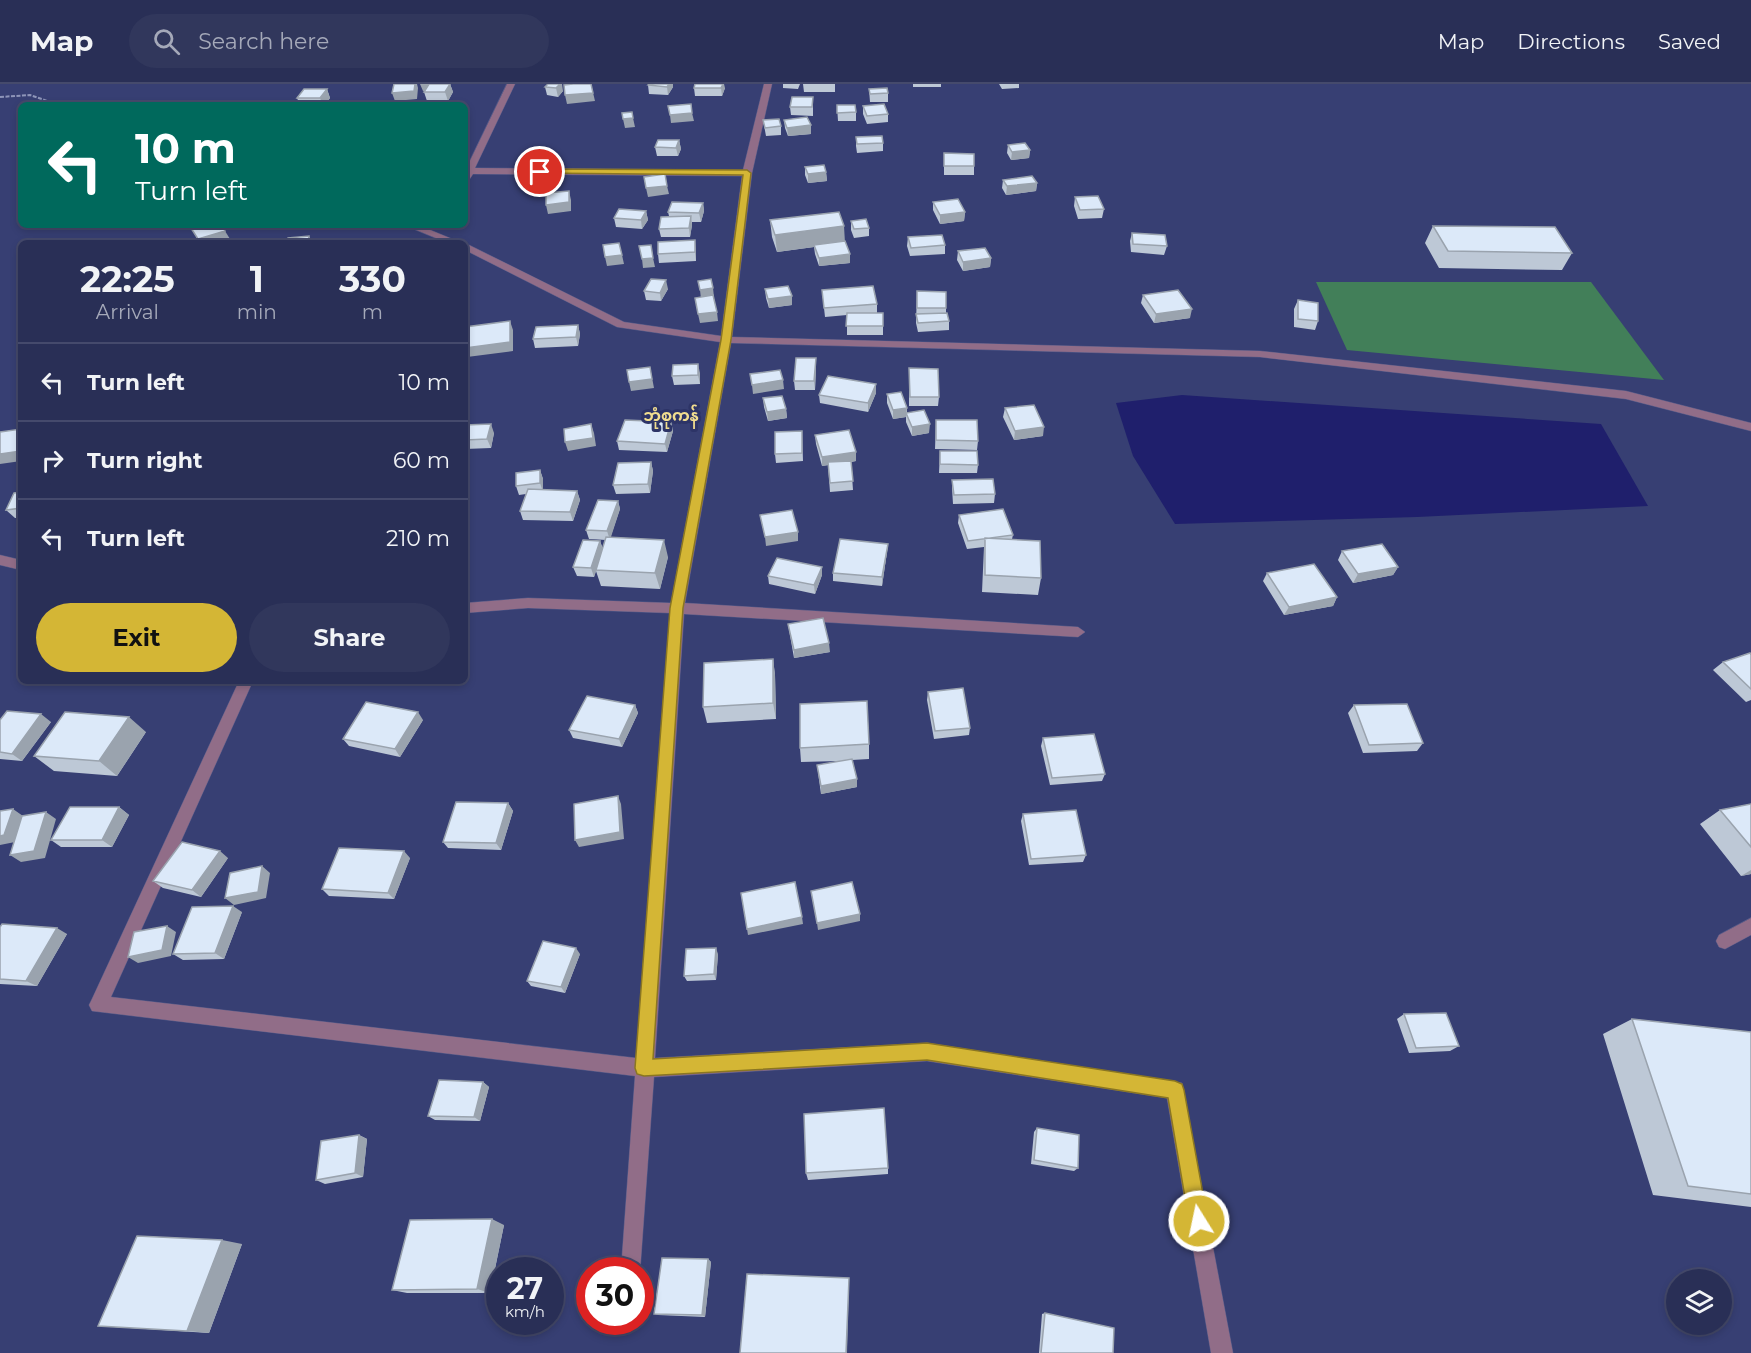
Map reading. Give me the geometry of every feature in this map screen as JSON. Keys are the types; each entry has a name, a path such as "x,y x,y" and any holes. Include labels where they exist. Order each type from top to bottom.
{"street":[{"path":"511,84 468,175 747,173"},
{"path":"632,1257 676,608 726,340 747,173 768,84"},
{"path":"433,228 452,240"},
{"path":"468,248 621,325 726,340 1260,354 1626,395 1751,427"},
{"path":"0,560 18,564"},
{"path":"468,608 528,603 676,608 1078,632"},
{"path":"245,684 98,1005 644,1068 927,1052 1175,1090 1222,1353"},
{"path":"1725,941 1751,926"}],"path":[{"path":"0,97 30,95 50,102"}],"green space":[{"path":"1316,282 1591,282 1664,380 1347,350"}],"shaded area":[{"path":"1182,395 1601,424 1648,506 1417,517 1175,524 1133,456 1116,403"}],"building":[{"path":"394,84 415,84 414,91 392,93"},
{"path":"429,84 450,84 445,92 424,92"},
{"path":"548,84 560,84 556,88 545,87"},
{"path":"591,84 593,93 565,95 564,85"},
{"path":"649,84 669,84 667,87"},
{"path":"695,84 723,84 721,88 694,88"},
{"path":"887,88 888,93 870,94 869,89"},
{"path":"304,89 327,89 320,98 297,98"},
{"path":"792,97 813,97 812,107 790,107"},
{"path":"691,104 692,113 670,115 668,106"},
{"path":"884,104 888,114 867,116 863,106"},
{"path":"837,105 855,105 856,112 837,113"},
{"path":"632,112 633,118 623,119 622,113"},
{"path":"807,117 811,125 787,128 784,120"},
{"path":"779,119 781,126 765,128 763,120"},
{"path":"882,136 883,143 857,144 856,137"},
{"path":"658,140 679,140 676,148 655,147"},
{"path":"1025,143 1030,150 1012,152 1008,145"},
{"path":"944,153 974,154 974,166 944,166"},
{"path":"824,165 826,172 808,174 805,167"},
{"path":"665,174 667,186 646,188 644,177"},
{"path":"1032,176 1037,183 1007,186 1003,180"},
{"path":"569,191 569,202 546,205 546,193"},
{"path":"1098,196 1104,209 1080,210 1075,197"},
{"path":"958,199 965,212 940,215 933,202"},
{"path":"672,202 703,203 699,213 668,212"},
{"path":"619,209 646,211 641,220 614,218"},
{"path":"839,212 844,226 775,235 770,220"},
{"path":"691,216 689,228 659,229 661,217"},
{"path":"866,219 869,228 854,229 851,221"},
{"path":"1433,226 1555,227 1572,253 1448,251"},
{"path":"191,228 223,228 225,231 198,239"},
{"path":"1132,233 1165,235 1167,246 1133,244"},
{"path":"942,235 945,245 911,248 908,237"},
{"path":"309,236 308,240 288,240 288,238"},
{"path":"695,240 695,252 658,254 658,242"},
{"path":"845,241 850,254 819,258 814,245"},
{"path":"619,243 622,255 605,257 603,245"},
{"path":"651,245 653,258 642,259 639,246"},
{"path":"985,248 991,258 963,262 958,251"},
{"path":"651,279 666,280 660,293 644,291"},
{"path":"711,279 713,288 700,290 698,281"},
{"path":"788,286 792,296 768,299 765,289"},
{"path":"873,286 877,304 824,308 822,290"},
{"path":"1178,290 1192,309 1156,314 1143,295"},
{"path":"917,291 946,292 946,308 917,308"},
{"path":"713,295 717,312 698,314 695,298"},
{"path":"1298,300 1318,303 1318,321 1298,319"},
{"path":"847,313 883,313 883,326 846,326"},
{"path":"947,313 949,321 918,323 916,314"},
{"path":"510,321 510,342 468,348 468,327"},
{"path":"578,325 576,337 533,339 536,327"},
{"path":"796,358 816,358 814,381 794,381"},
{"path":"698,364 698,375 672,376 673,365"},
{"path":"650,367 652,379 629,382 627,370"},
{"path":"909,368 938,369 939,397 910,397"},
{"path":"780,370 783,380 752,385 750,374"},
{"path":"828,376 876,384 868,403 819,395"},
{"path":"901,392 907,408 893,410 887,394"},
{"path":"782,396 786,409 767,412 763,398"},
{"path":"1034,405 1044,427 1015,431 1005,408"},
{"path":"924,410 930,424 912,427 906,413"},
{"path":"625,420 671,422 665,444 617,441"},
{"path":"936,420 977,420 978,441 936,440"},
{"path":"491,424 487,439 468,440 468,425"},
{"path":"591,424 593,438 565,442 564,429"},
{"path":"18,429 18,451 0,454 0,432"},
{"path":"849,430 856,452 822,457 815,435"},
{"path":"802,431 802,453 775,454 775,432"},
{"path":"940,451 977,451 978,465 940,464"},
{"path":"851,461 853,481 830,483 828,462"},
{"path":"651,462 648,484 613,485 618,463"},
{"path":"540,470 540,483 516,486 516,473"},
{"path":"993,479 995,494 954,495 952,480"},
{"path":"528,489 577,491 570,512 520,511"},
{"path":"18,492 18,508 6,510 14,493"},
{"path":"598,500 618,501 607,531 586,530"},
{"path":"1003,509 1013,535 968,541 959,515"},
{"path":"792,510 798,532 765,537 760,515"},
{"path":"606,537 664,540 655,573 596,570"},
{"path":"985,538 1040,541 1041,578 985,575"},
{"path":"840,539 888,544 882,577 833,573"},
{"path":"583,540 600,541 591,568 573,567"},
{"path":"1382,544 1398,567 1358,574 1342,551"},
{"path":"777,558 822,567 814,585 768,576"},
{"path":"1314,564 1337,597 1289,607 1267,573"},
{"path":"823,618 829,643 794,650 788,624"},
{"path":"1750,653 1751,655 1751,689 1723,662"},
{"path":"773,659 773,703 703,707 704,663"},
{"path":"963,688 970,728 935,731 928,692"},
{"path":"587,696 635,705 619,739 569,730"},
{"path":"867,701 869,744 800,748 800,704"},
{"path":"366,702 418,712 395,749 343,739"},
{"path":"1407,704 1423,743 1369,745 1354,705"},
{"path":"7,711 41,714 12,754 0,752 0,720"},
{"path":"65,712 129,717 99,761 34,756"},
{"path":"1094,734 1105,774 1052,778 1043,738"},
{"path":"852,759 857,779 821,786 817,765"},
{"path":"618,796 620,832 575,840 574,804"},
{"path":"456,802 508,803 496,843 443,842"},
{"path":"1751,804 1751,847 1720,810"},
{"path":"70,807 119,807 102,840 51,840"},
{"path":"13,809 4,835 0,836 0,811"},
{"path":"1076,810 1086,855 1031,859 1023,814"},
{"path":"46,812 34,851 10,855 22,816"},
{"path":"182,842 220,851 192,890 153,881"},
{"path":"339,848 404,851 388,893 322,889"},
{"path":"262,866 258,892 225,898 230,873"},
{"path":"795,882 802,917 747,929 741,893"},
{"path":"852,882 860,914 817,923 811,891"},
{"path":"233,906 215,953 173,954 192,907"},
{"path":"2,924 57,928 26,981 0,979 0,927"},
{"path":"167,926 162,950 128,957 134,932"},
{"path":"543,941 576,948 561,987 527,981"},
{"path":"716,948 714,974 684,976 686,949"},
{"path":"1446,1013 1459,1046 1416,1048 1404,1014"},
{"path":"1632,1019 1751,1032 1751,1194 1688,1186"},
{"path":"439,1080 483,1082 474,1117 428,1116"},
{"path":"884,1108 888,1168 806,1173 804,1114"},
{"path":"1037,1128 1079,1135 1078,1168 1034,1160"},
{"path":"359,1135 355,1173 316,1180 321,1141"},
{"path":"492,1219 477,1289 392,1290 410,1220"},
{"path":"137,1236 222,1240 187,1331 98,1326"},
{"path":"662,1258 708,1259 702,1315 654,1314"},
{"path":"747,1274 849,1278 846,1353 740,1353"},
{"path":"1045,1313 1114,1328 1113,1353 1041,1353"}],"district":[{"name":"ဘုံစုကန်","path":"671,415"}],"route":[{"path":"540,172 747,173 726,340 676,608 644,1068 927,1052 1175,1090 1199,1221"}]}
